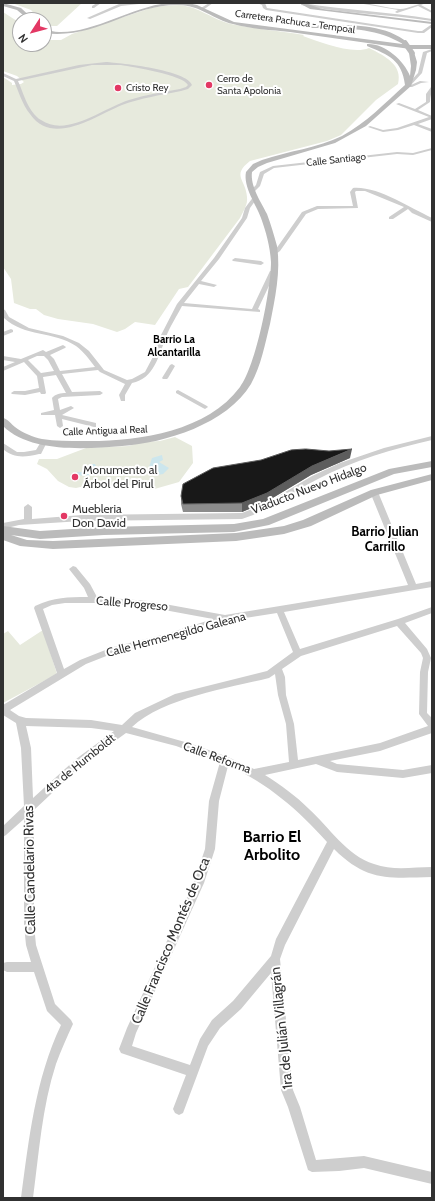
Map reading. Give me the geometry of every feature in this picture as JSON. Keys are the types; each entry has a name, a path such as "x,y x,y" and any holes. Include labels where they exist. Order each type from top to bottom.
{"main road":[{"name":"Carretera Pachuca - Tempoal","path":"52,32 61,33 79,31 146,8 172,3 194,6 225,21 431,49"},
{"name":"Carretera Pachuca - Tempoal","path":"302,3 310,8 432,24"},
{"path":"3,4 19,9 23,12"},
{"path":"262,27 354,28 381,32 400,39 412,53 415,66 412,79 408,86"},
{"path":"354,28 344,30 342,34 358,39"},
{"path":"329,36 366,44 394,57 406,70 408,75 408,86"},
{"name":"Calle Antigua al Real","path":"3,421 18,435 44,442 98,444 156,439 182,431 220,410 240,393 252,374 267,315 273,271 274,253 266,219 248,178 248,174 257,164 342,139 364,126 408,86"},
{"name":"Viaducto Nuevo Hidalgo","path":"3,530 40,535 104,531 234,528 250,526 265,522 392,471 432,464"},
{"path":"3,535 10,540 32,544 54,545 261,535 307,523 374,492 395,485 432,478"}],"street":[{"path":"93,7 99,3"},
{"path":"89,18 121,4 146,3"},
{"path":"186,3 194,6"},
{"path":"202,9 211,3"},
{"path":"259,3 264,4 264,7 266,8 421,32 432,24"},
{"path":"302,3 319,7 432,20"},
{"path":"360,3 404,10 416,14"},
{"path":"389,14 424,3"},
{"path":"398,4 404,10"},
{"path":"266,8 270,5"},
{"path":"418,5 432,12"},
{"path":"408,86 420,73 424,63 424,53 431,49"},
{"path":"3,74 16,80 80,66 128,65 157,70 185,79 190,85 187,88 180,90 130,100 77,125 56,128 46,126 39,122 19,90 16,80"},
{"path":"408,86 414,86 423,81 428,82"},
{"path":"416,110 428,102 432,88"},
{"path":"398,104 432,117"},
{"path":"370,128 390,130 415,124 432,117"},
{"path":"415,124 432,131"},
{"name":"Calle Santiago","path":"130,381 138,379 147,373 158,353 163,337 180,304 216,259 244,218 255,194 262,173 273,167 390,154 413,154 432,149"},
{"path":"355,184 359,189 388,198 432,220"},
{"path":"274,253 278,250 304,213 317,208 356,207 352,192 359,189"},
{"path":"393,217 408,207"},
{"path":"235,260 261,263"},
{"path":"180,304 256,311 273,271"},
{"path":"198,282 214,285"},
{"path":"3,311 7,318 16,324 39,332 61,336 77,344 87,352 102,372 120,380 130,381 122,395 123,400"},
{"path":"3,334 11,331"},
{"path":"4,369 24,361 36,354 46,354 63,347"},
{"path":"37,350 46,354 51,359 70,395"},
{"path":"3,358 24,361 40,375 43,390 14,393"},
{"path":"165,378 172,366"},
{"path":"40,375 99,368"},
{"path":"178,392 205,407"},
{"path":"60,426 55,398 61,395 100,393"},
{"path":"58,414 71,408"},
{"path":"42,414 58,414 94,425"},
{"path":"3,526 19,522 82,518 242,516 254,514 275,504 292,490 354,459 394,446 432,438"},
{"path":"3,445 11,453 21,456 39,452 44,442"},
{"path":"374,492 413,587"},
{"path":"28,507 28,522"},
{"path":"73,569 87,586 94,600"},
{"name":"Calle Hermenegildo Galeana","path":"3,710 83,662 112,650 166,637 226,618 413,587 431,586"},
{"name":"Calle Progreso","path":"62,675 38,608 51,602 65,600 94,600 148,604 226,618"},
{"path":"279,610 298,653"},
{"name":"4ta de Humboldt","path":"3,832 79,762 123,730 138,716 161,704 178,697 269,674 298,653 399,622 432,610"},
{"path":"399,622 424,651 427,658 424,672 423,714 432,724"},
{"path":"277,668 281,677 282,695 290,724 294,764"},
{"name":"Calle Reforma","path":"3,710 20,720 90,724 163,737 225,760 254,773 380,747 432,729"},
{"name":"Calle Candelario Rivas","path":"20,720 26,748 29,809 29,925 32,945 51,1006 67,1024 58,1040 39,1109 27,1198"},
{"name":"Calle Francisco Montés de Oca","path":"193,1072 125,1049 131,1032 199,883 210,849 214,801 225,760"},
{"path":"314,760 337,768 403,774 432,769"},
{"path":"254,773 282,792 306,812 333,841 352,858 365,866 384,872 432,872"},
{"path":"179,1109 204,1043 216,1024 237,1005 275,959 280,943 333,841"},
{"name":"1ra de Julián Villagrán","path":"275,959 287,1090 312,1166 364,1162 432,1178"},
{"path":"7,968 39,967"}],"shaded area":[{"path":"12,3 82,3 57,26 52,26 52,12 33,12"},
{"path":"163,6 186,6 231,24 304,35 303,36 345,49 362,50 369,48 387,58 395,66 399,77 398,84 376,100 341,135 327,141 250,161 244,166 240,174 246,191 247,200 240,218 188,287 179,289 155,325 135,322 125,329 117,332 93,324 58,319 44,315 36,309 30,309 14,303 11,279 3,267 3,77 12,83 12,85 21,84 24,82 17,76 3,71 3,12 12,18 12,52 52,52 52,40 61,40 72,34 151,8"},
{"path":"175,437 192,446 193,463 179,482 151,490 121,484 105,487 69,487 58,481 47,469 37,464 39,459 57,459 86,448 129,446 141,442 160,441"},
{"path":"43,630 57,674 3,703 3,634 8,631 20,645"}],"water":[{"path":"162,455 163,460 159,462 169,468 163,474 157,475 149,467 152,458"},
{"path":"90,464 95,464 98,470 89,475 78,475 77,472 86,472 83,470"}],"building":[{"path":"306,449 329,451 352,449 312,466 267,493 242,503 183,504 181,496 183,484 213,468 261,460 291,450"}],"place":[{"name":"Cerro de Santa Apolonia","path":"209,85"},
{"name":"Cristo Rey","path":"118,88"},
{"name":"Monumento al Árbol del Pirul","path":"75,477"},
{"name":"Muebleria Don David","path":"64,516"}],"district":[{"name":"Barrio La Alcantarilla","path":"174,346"},
{"name":"Barrio Julian Carrillo","path":"385,540"},
{"name":"Barrio El Arbolito","path":"272,846"}]}
